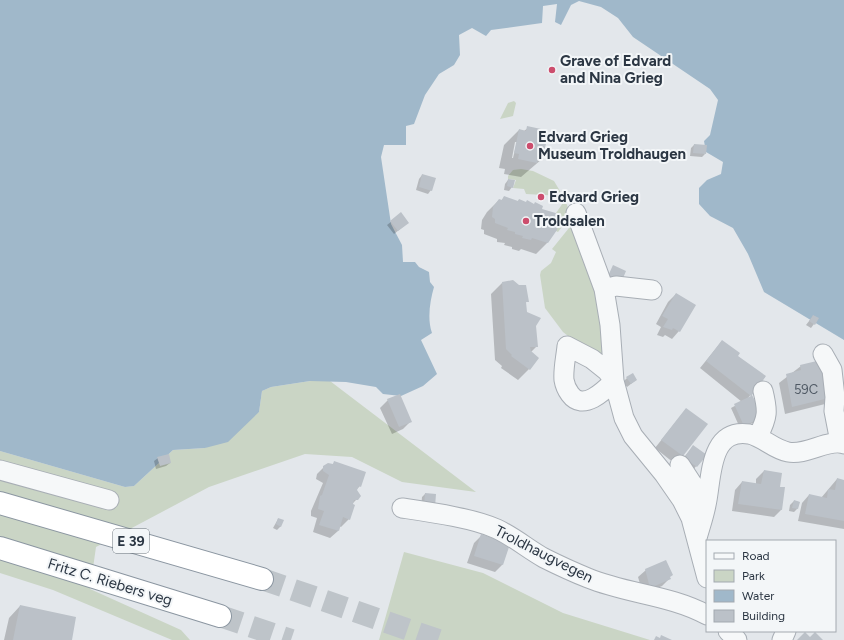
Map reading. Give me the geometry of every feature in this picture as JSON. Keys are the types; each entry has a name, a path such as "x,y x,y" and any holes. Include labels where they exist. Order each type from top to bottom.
{"highway":[{"name":"E 39","path":"0,503 262,579"},
{"name":"Fritz C. Riebers veg","path":"0,548 220,616"}],"street":[{"path":"576,213 604,289 610,325 614,381 624,418 633,436 664,474 682,500 691,518 706,575"},
{"path":"604,289 616,286 652,290"},
{"path":"567,346 592,359 607,371 614,381 600,394 586,401 578,401 572,397 567,390 564,381 567,346"},
{"path":"696,538 706,505 710,472 718,448 727,438 735,434 758,436 789,452 801,452 842,443 834,411 835,397 832,370 823,354"},
{"path":"758,436 766,421 768,408 763,391"},
{"path":"680,465 706,505"},
{"path":"0,470 109,500"},
{"name":"Troldhaugvegen","path":"402,508 435,513 489,526 509,536 544,558 588,578 614,588 678,602 706,615"},
{"path":"729,632 737,640"}],"green space":[{"path":"514,101 516,103 513,116 500,119 508,103"},
{"path":"521,169 533,171 554,181 563,196 526,194 524,189 513,188 516,180 508,179 508,176 513,170"},
{"path":"565,200 571,215 558,232 556,231 559,214 556,213"},
{"path":"573,223 595,274 607,358 591,354 563,332 545,308 540,275 541,271 551,263 556,252 552,249"},
{"path":"310,381 330,381 476,492 402,482 352,457 305,454 209,487 96,547 90,589 181,630 190,640 172,640 53,590 0,573 0,451 125,487 134,486 173,450 205,448 259,412 262,391 271,387"},
{"path":"404,552 483,573 563,613 650,640 379,640"}],"water":[{"path":"0,0 844,0 844,340 764,292 748,254 733,228 710,216 699,204 699,188 707,180 721,174 723,162 706,152 704,141 710,135 718,100 710,89 633,37 618,18 601,7 579,1 571,5 561,25 555,22 557,4 543,6 542,23 491,30 486,36 472,28 459,35 460,55 454,65 439,74 425,95 414,124 406,126 406,145 384,145 381,157 391,224 402,245 403,262 415,262 419,267 429,272 430,282 434,287 430,310 430,328 432,333 421,340 437,374 423,386 401,396 383,394 376,387 346,382 310,381 271,387 262,391 259,412 228,442 205,448 173,450 134,486 125,487 0,451"}],"building":[{"path":"527,126 541,129 540,135 548,136 542,159 538,158 537,163 518,159 519,154 514,153 519,129 526,131"},
{"path":"694,144 707,145 706,154 693,153"},
{"path":"422,174 436,178 432,191 419,187"},
{"path":"508,179 515,180 513,188 507,186"},
{"name":"Troldsalen","path":"504,196 518,201 519,199 526,202 527,200 534,204 535,202 543,206 542,209 559,214 557,230 548,243 532,238 531,240 522,238 523,236 515,234 515,232 507,230 508,228 495,223 495,219 492,217 493,207 499,199 502,200"},
{"path":"401,212 409,223 398,231 390,221"},
{"path":"613,265 626,271 621,283 608,276"},
{"path":"513,280 519,285 526,285 529,302 526,302 527,312 541,318 536,326 538,347 530,347 531,351 539,358 530,370 511,356 512,355 506,349 502,282"},
{"path":"676,293 696,305 680,332 673,328 672,330 663,327 668,319 662,316"},
{"path":"813,315 819,318 815,325 809,321"},
{"path":"722,340 740,353 738,356 766,376 752,395 763,417 744,426 734,404 751,396 706,361"},
{"path":"821,360 833,397 792,407 786,374 801,370 800,365"},
{"path":"633,373 637,380 631,384 626,377"},
{"path":"400,394 412,422 399,427 387,399"},
{"path":"686,408 708,424 683,456 661,440"},
{"path":"693,445 707,455 697,467 684,458"},
{"path":"169,454 171,463 160,466 157,457"},
{"path":"334,461 366,472 361,487 359,486 357,490 361,496 358,500 354,500 353,504 355,505 350,520 343,517 339,531 319,525 324,511 318,509 320,496 322,495 329,475 323,471 323,466 328,463 333,464"},
{"path":"764,470 782,473 780,487 785,487 782,510 738,504 742,481 761,484"},
{"path":"837,478 844,480 844,521 805,514 809,494 827,498 828,489 835,490"},
{"path":"425,493 436,494 435,507 424,506"},
{"path":"794,500 800,502 798,509 792,508"},
{"path":"278,518 284,520 281,527 276,524"},
{"path":"481,534 510,544 503,565 474,556"},
{"path":"666,560 673,575 670,577 671,579 650,588 645,569"},
{"path":"20,605 76,617 72,640 13,640"},
{"path":"805,632 810,637 815,632 823,640 797,640"},
{"path":"661,635 672,640 654,640 656,636 660,638"}],"tunnel":[{"path":"262,579 438,640"},
{"path":"220,616 291,640"}],"place":[{"name":"Grave of Edvard and Nina Grieg","path":"552,70"},
{"name":"Edvard Grieg Museum Troldhaugen","path":"530,146"},
{"name":"Edvard Grieg","path":"541,197"},
{"name":"Troldsalen","path":"526,221"}]}
